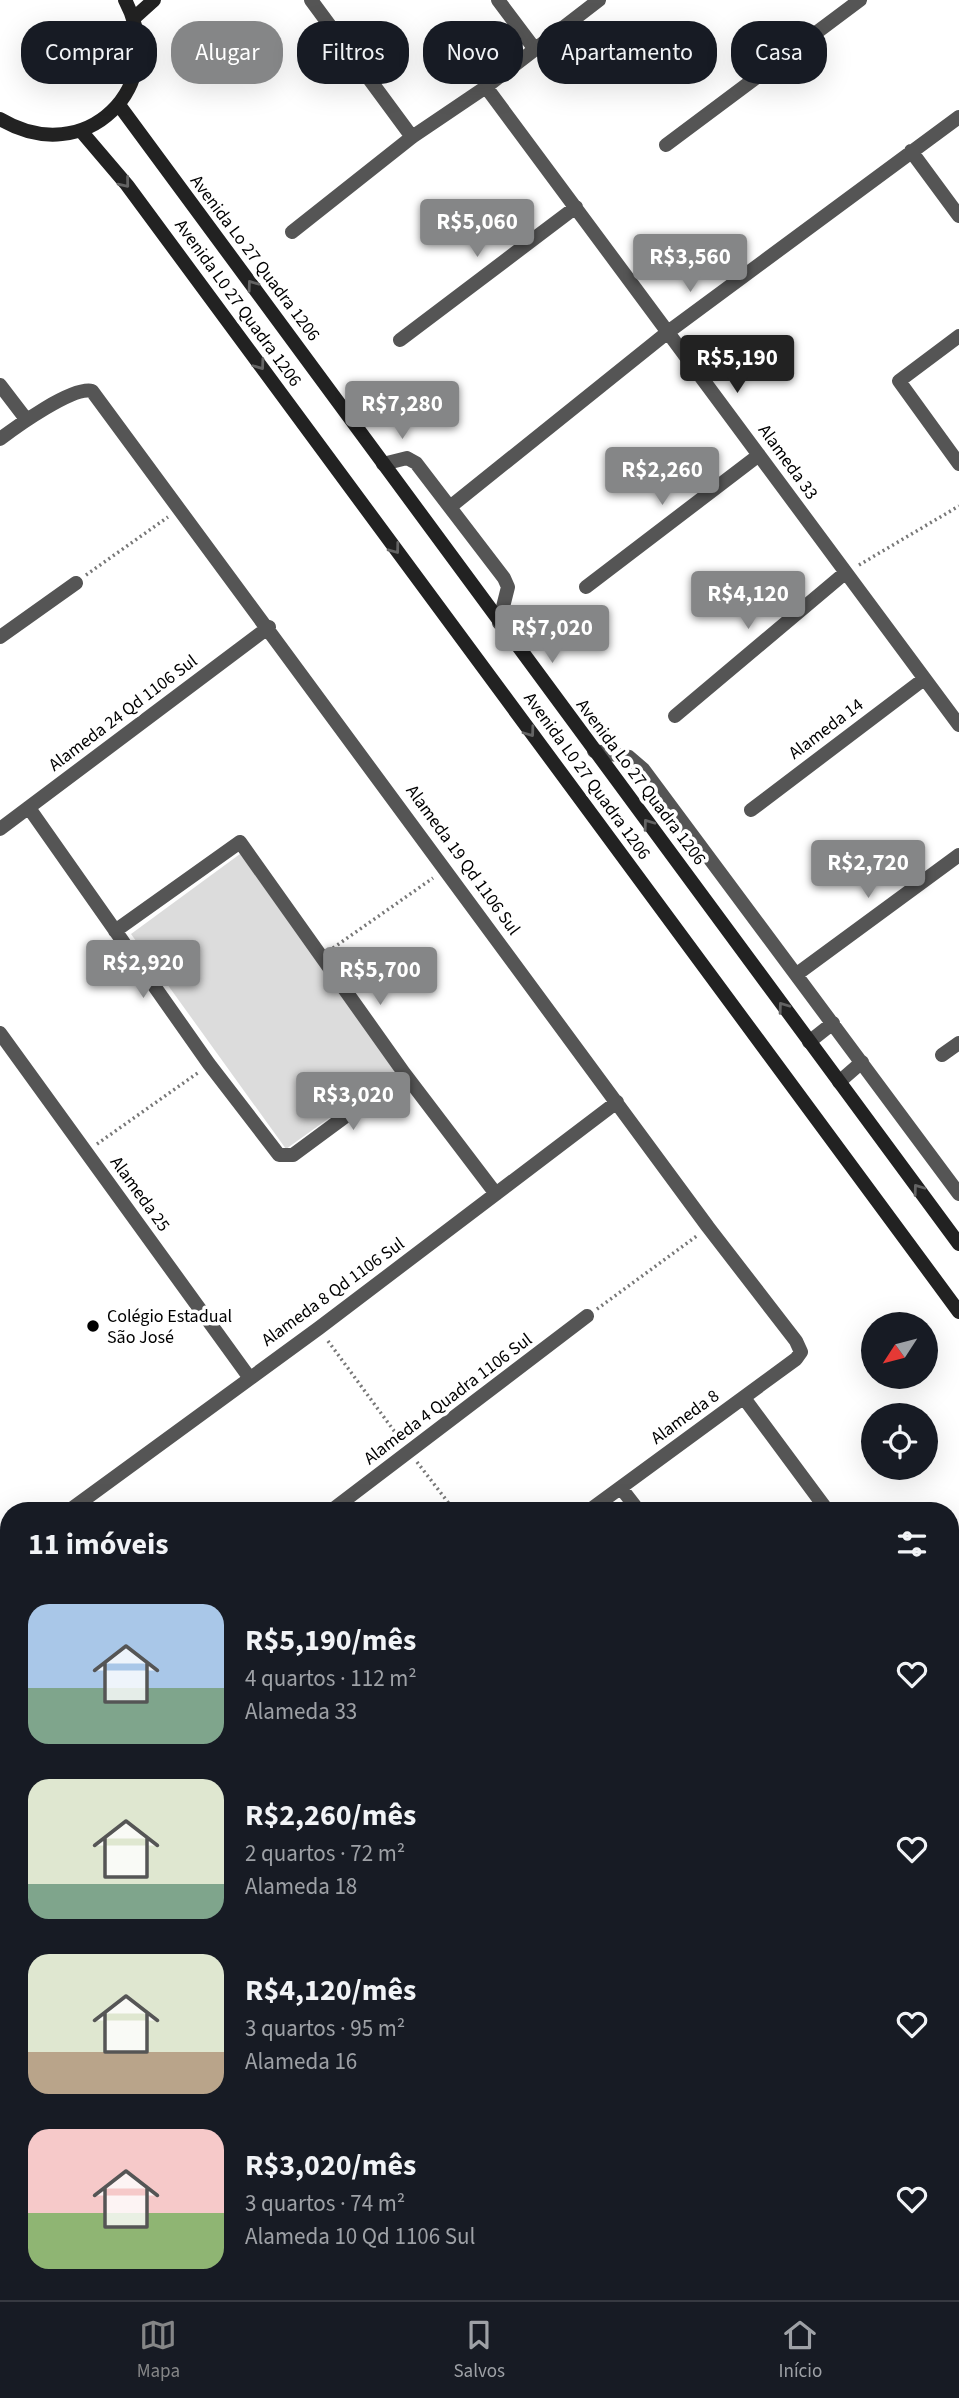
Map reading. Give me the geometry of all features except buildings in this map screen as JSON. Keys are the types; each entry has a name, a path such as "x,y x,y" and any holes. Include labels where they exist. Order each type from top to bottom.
{"main road":[{"path":"0,119 30,134 55,135 80,131 101,120 119,104 131,85 138,63 139,41 134,18 125,0"},
{"path":"134,18 154,0"},
{"name":"Avenida Lo 27 Quadra 1206","path":"119,104 959,1244"},
{"name":"Avenida L0 27 Quadra 1206","path":"80,131 135,196 959,1312"}],"street":[{"path":"311,0 412,137"},
{"path":"498,0 534,48"},
{"path":"292,232 412,137 486,87 599,0"},
{"path":"666,145 860,0"},
{"name":"Alameda 33","path":"486,87 959,725"},
{"path":"450,507 668,332 959,117"},
{"path":"911,151 959,216"},
{"path":"400,340 576,207"},
{"path":"959,336 899,381 959,464"},
{"path":"0,385 26,419 0,439"},
{"name":"Alameda 19 Qd 1106 Sul","path":"26,419 81,391 92,391 269,627 708,1227 796,1341 801,1352"},
{"path":"586,587 759,455"},
{"path":"383,464 407,458 416,463 450,507 508,587 499,623"},
{"path":"675,716 845,573"},
{"path":"0,637 76,583"},
{"name":"Alameda 24 Qd 1106 Sul","path":"0,828 269,627"},
{"name":"Alameda 14","path":"751,810 924,679"},
{"path":"594,751 629,757 643,769 959,1194"},
{"path":"29,808 209,1064 279,1155 285,1158 293,1155 404,1073"},
{"path":"115,931 240,842 404,1073 495,1194"},
{"path":"797,974 959,855"},
{"path":"809,1042 833,1023"},
{"name":"Alameda 25","path":"0,1033 249,1377"},
{"path":"942,1055 959,1043"},
{"path":"839,1082 862,1062"},
{"name":"Alameda 8 Qd 1106 Sul","path":"81,1502 319,1328 617,1102"},
{"name":"Alameda 4 Quadra 1106 Sul","path":"343,1502 411,1453 587,1316"},
{"name":"Alameda 8","path":"601,1502 744,1398 801,1352"},
{"path":"744,1398 821,1502"},
{"path":"621,1488 632,1502"}],"path":[{"path":"845,573 959,506"},
{"path":"76,583 180,508"},
{"path":"323,956 446,869"},
{"path":"86,1152 209,1064"},
{"path":"587,1316 708,1227"},
{"path":"319,1328 448,1502"}],"shaded area":[{"path":"240,854 396,1070 286,1149 131,934"}],"place":[{"name":"Colégio Estadual São José","path":"93,1326"}]}
